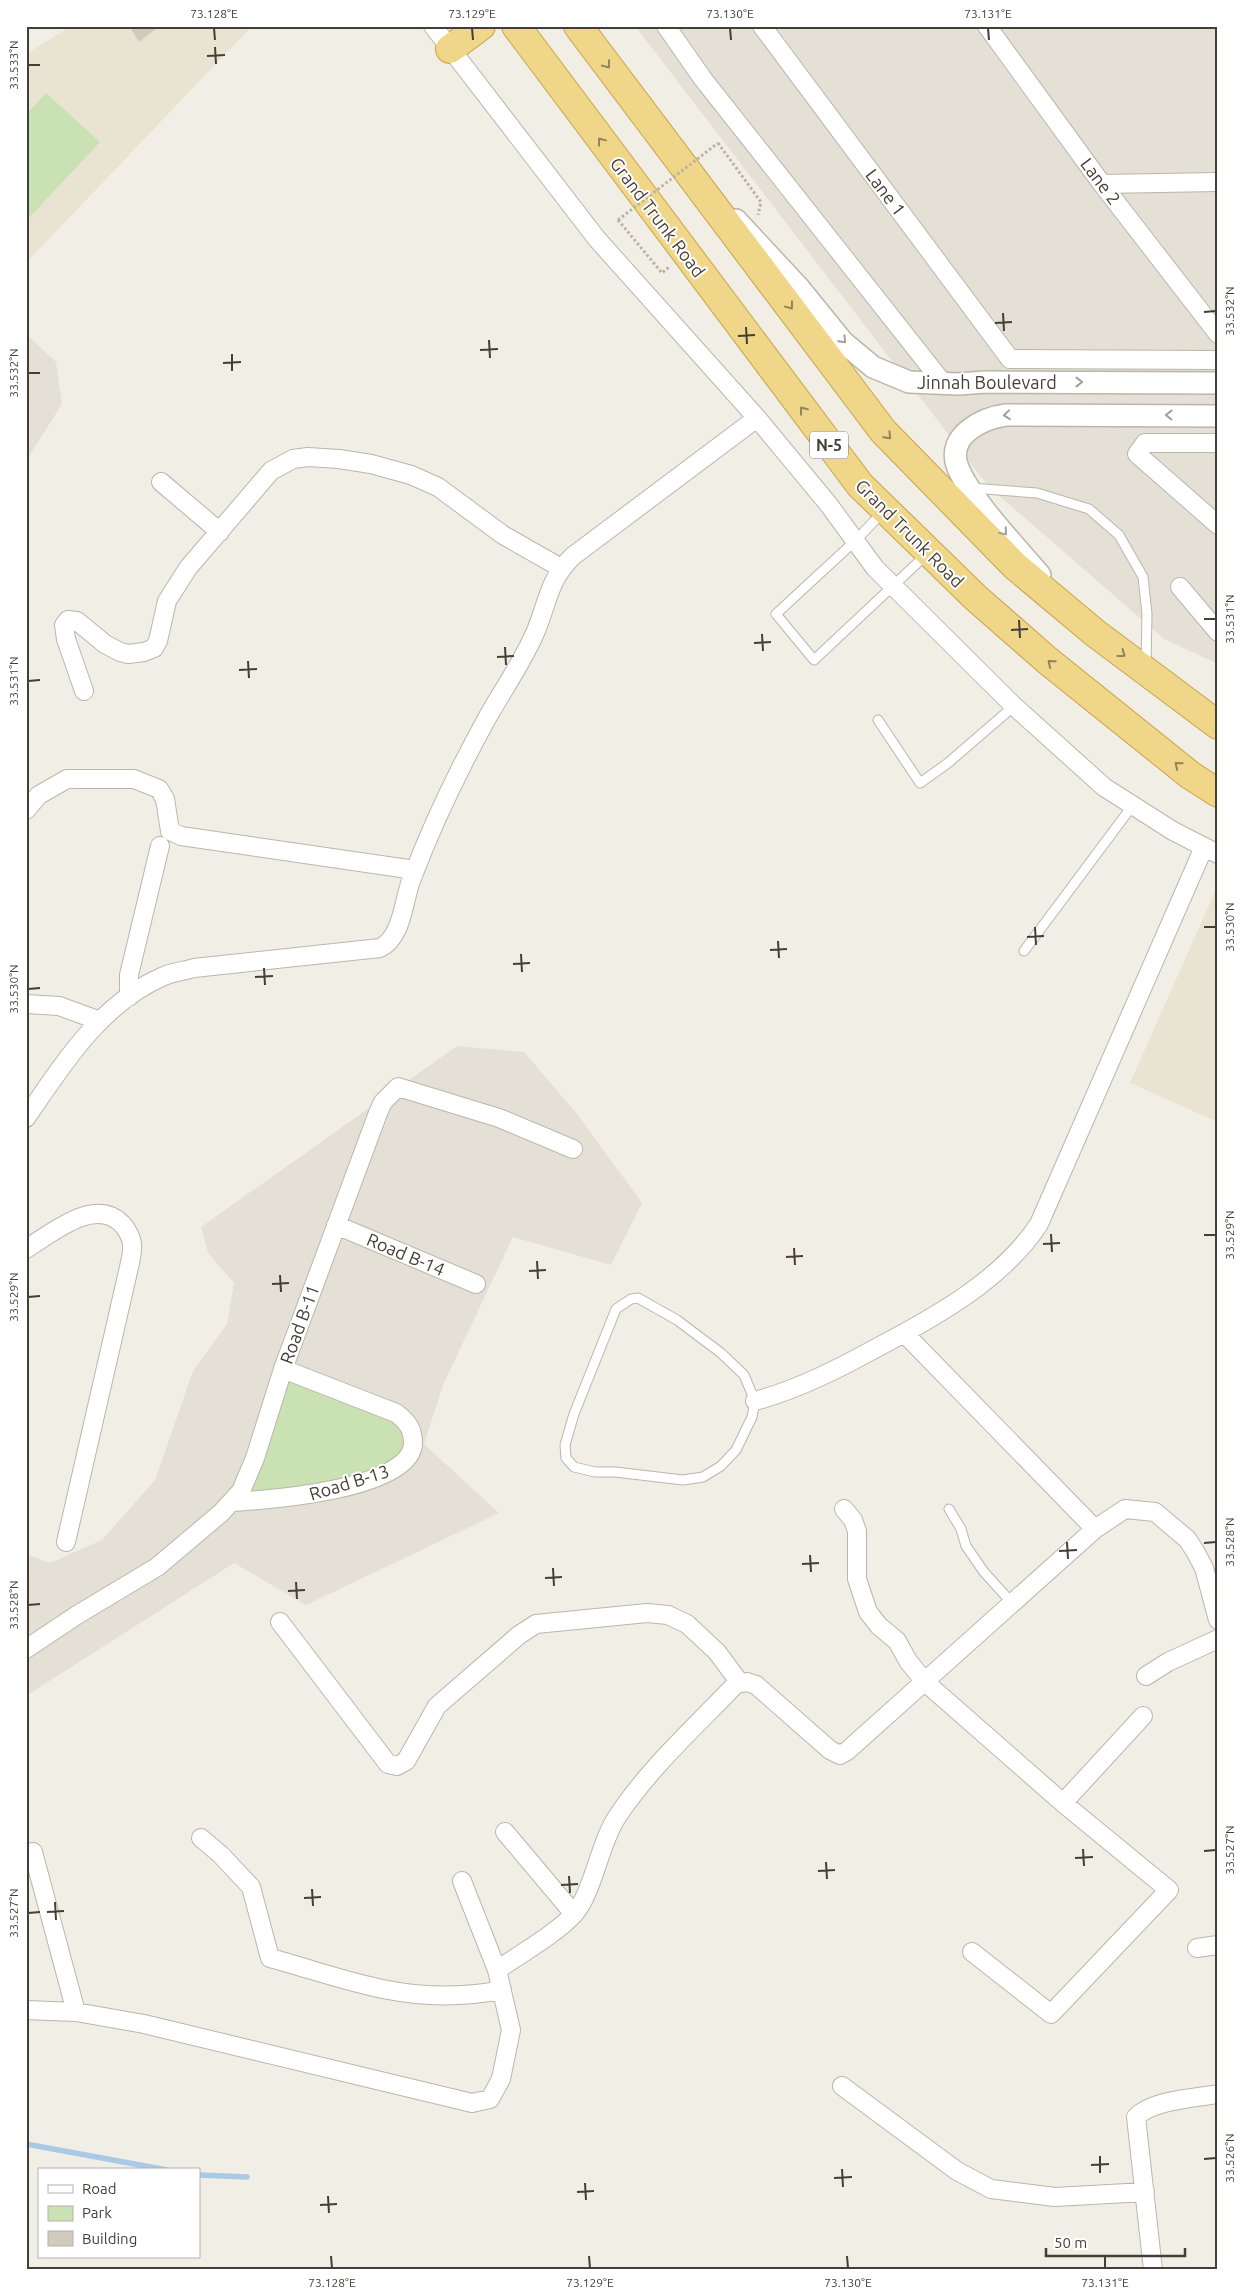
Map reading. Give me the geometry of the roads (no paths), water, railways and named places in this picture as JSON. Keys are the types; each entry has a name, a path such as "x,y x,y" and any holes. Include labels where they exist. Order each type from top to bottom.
{"highway":[{"path":"450,49 481,26"},
{"name":"Grand Trunk Road","path":"516,26 860,485 976,598 1048,661 1190,775 1218,792"},
{"path":"578,26 883,431 1015,566 1094,633 1215,721"}],"street":[{"path":"433,26 597,239 756,418 829,505 875,568 1014,706 1104,787 1173,831 1211,850 1039,1224 1027,1242 957,1303 904,1334 844,1366 784,1393 755,1401"},
{"path":"666,26 703,79 944,384"},
{"name":"Lane 1","path":"762,26 1010,359 1218,360"},
{"name":"Lane 2","path":"987,26 1102,184 1218,334"},
{"name":"Jinnah Boulevard","path":"691,176 753,236 800,289 843,342 873,366 909,382 944,384 1218,383"},
{"path":"1102,184 1218,182"},
{"path":"1115,382 1135,414"},
{"name":"Jinnah Boulevard","path":"1094,633 1049,586 988,513 970,488 957,464 957,447 963,434 991,417 1024,414 1218,416"},
{"path":"26,1118 80,1042 100,1021 129,997 165,976 194,968 380,948 389,944 396,933 406,894 415,870 449,790 535,633 552,584 561,568 573,556 756,418"},
{"path":"1218,443 1145,443 1137,454 1218,525"},
{"path":"84,691 66,639 64,625 68,620 78,621 106,644 120,652 128,654 144,652 154,648 158,641 167,601 188,568 272,471 293,458 308,457 339,460 387,468 411,475 438,487 503,535 561,568"},
{"path":"161,482 220,532"},
{"path":"1180,588 1218,632"},
{"path":"26,810 39,795 67,779 134,779 160,789 165,799 170,831 181,836 415,870"},
{"path":"129,997 129,975 160,846"},
{"path":"26,1004 59,1006 100,1021"},
{"name":"Road B-11","path":"26,1649 158,1567 232,1502 241,1491 255,1458 283,1369 378,1113 383,1102 398,1088 498,1118 573,1150"},
{"path":"26,1249 73,1220 101,1212 115,1217 126,1228 132,1244 128,1276 66,1542"},
{"name":"Road B-14","path":"336,1225 476,1284"},
{"path":"904,1334 1095,1529"},
{"name":"Road B-13","path":"232,1502 297,1497 339,1489 382,1476 402,1464 412,1448 413,1436 408,1422 396,1413 283,1369"},
{"path":"844,1509 853,1520 857,1531 857,1579 868,1612 879,1626 897,1641 908,1662 925,1682 1063,1803 1169,1890 1051,2014 972,1952"},
{"path":"497,1970 574,1914 616,1818 650,1772 736,1684 747,1682 756,1685 830,1750 840,1755 847,1751 925,1682 1095,1529 1126,1509 1155,1512 1187,1539 1204,1568 1218,1620"},
{"path":"280,1622 388,1764 397,1766 406,1761 437,1706 519,1635 536,1624 647,1613 668,1615 687,1624 716,1652 740,1684"},
{"path":"1146,1676 1168,1662 1218,1639"},
{"path":"1063,1803 1143,1716"},
{"path":"506,1832 574,1914"},
{"path":"201,1838 221,1855 251,1887 270,1958 388,1990 432,1995 482,1994 502,1990"},
{"path":"33,1852 76,2012"},
{"path":"26,2010 76,2012 144,2024 472,2103 490,2099 501,2079 511,2030 497,1970 462,1881"},
{"path":"1198,1948 1218,1945"},
{"path":"842,2086 958,2171 991,2189 1054,2197 1145,2192"},
{"path":"1153,2270 1136,2117 1142,2110 1164,2103 1218,2094"}],"lane":[{"path":"970,488 1037,493 1088,509 1119,535 1143,577 1147,614 1146,672"},
{"path":"885,510 855,541 776,614 814,660 929,552"},
{"path":"878,720 920,783 948,763 1014,706"},
{"path":"1024,951 1133,805"},
{"path":"631,1298 638,1298 653,1305 721,1353 744,1375 755,1401 752,1418 736,1450 721,1466 703,1477 683,1480 614,1472 595,1472 574,1467 566,1458 565,1445 574,1414 616,1310 631,1298"},
{"path":"949,1509 961,1529 966,1546 984,1572 1012,1603"}],"waterway":[{"path":"26,2144 156,2168"},
{"path":"200,2175 247,2177"}]}
